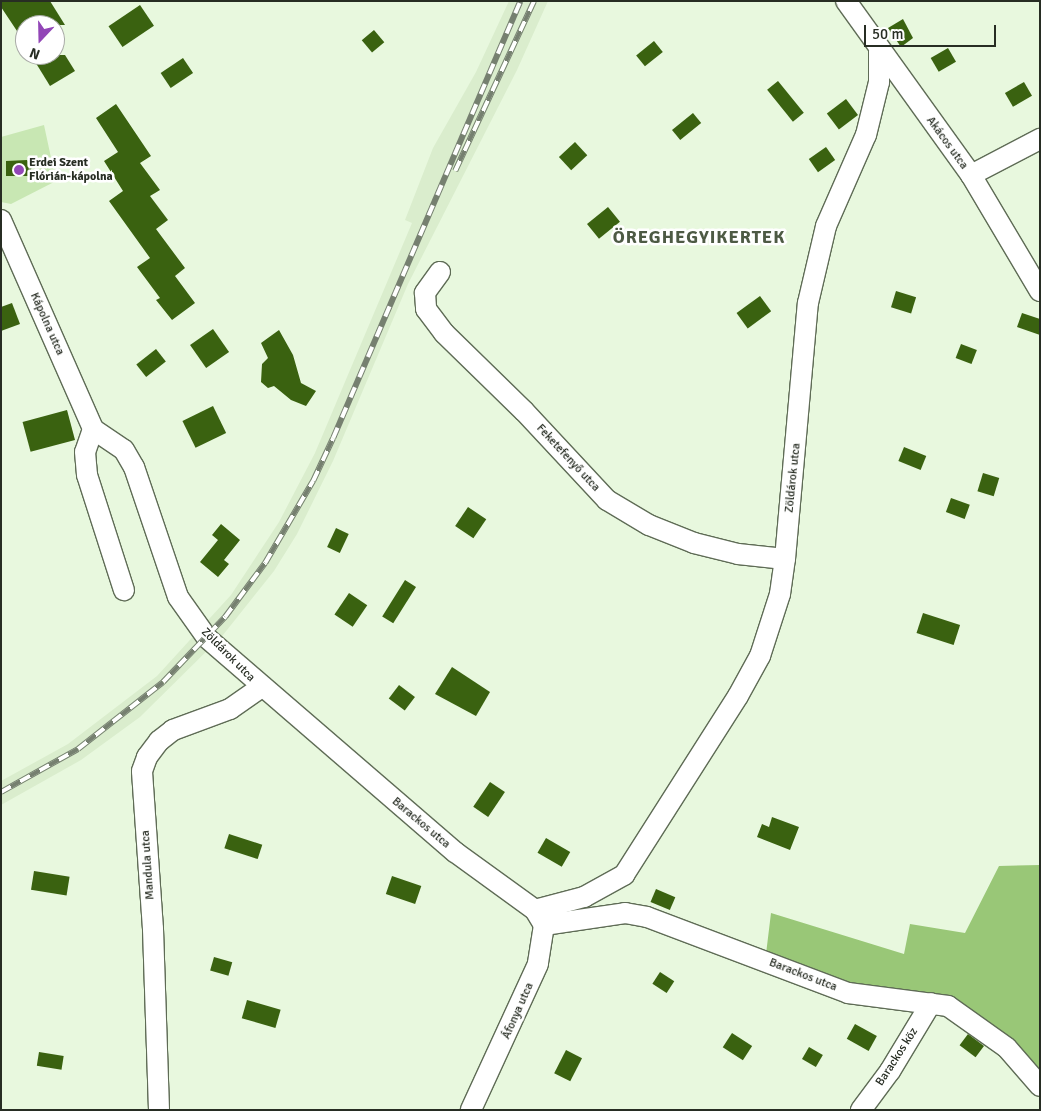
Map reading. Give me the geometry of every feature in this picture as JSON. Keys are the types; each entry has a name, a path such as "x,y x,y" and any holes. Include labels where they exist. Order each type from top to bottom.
{"street":[{"name":"Akácos utca","path":"846,1 879,51 971,175 1040,291"},
{"name":"Zöldárok utca","path":"539,918 584,897 624,875 748,680 760,656 780,594 785,559 808,303 826,226 866,135 879,82 879,51"},
{"path":"971,175 1040,139"},
{"name":"Kápolna utca","path":"1,220 93,429"},
{"name":"Feketefenyő utca","path":"440,272 425,293 426,310 444,333 524,411 607,500 648,525 694,544 738,554 785,559"},
{"name":"Zöldárok utca","path":"93,429 124,450 134,467 178,597 207,638 261,687"},
{"path":"93,429 85,452 87,475 124,590"},
{"name":"Barackos utca","path":"261,687 455,852 539,918 625,913 647,917 848,993 948,1006 990,1034 1007,1048 1040,1086"},
{"name":"Mandula utca","path":"159,1110 153,929 142,771 153,749 173,730 230,709 261,687"},
{"name":"Áfonya utca","path":"471,1110 538,964 539,918"},
{"name":"Barackos köz","path":"861,1110 890,1071 931,1003"}],"shaded area":[{"path":"509,1 548,1 517,70 408,284 333,461 297,534 274,571 223,635 140,717 81,760 1,805 1,781 68,744 157,676 231,595 279,522 315,453 412,223 405,220 433,148 476,72"},
{"path":"44,125 56,181 11,204 1,202 1,137"}],"green space":[{"path":"1040,865 1040,1070 950,1000 847,988 766,954 771,913 904,954 910,924 965,933 999,866"}],"building":[{"path":"1,1 50,1 59,15 15,15 15,28 1,7"},
{"path":"140,5 154,26 122,47 108,26"},
{"path":"903,19 913,38 901,47 888,28"},
{"path":"374,30 384,42 372,53 362,40"},
{"path":"654,41 663,52 645,66 636,55"},
{"path":"948,48 956,62 939,72 931,58"},
{"path":"65,55 75,71 50,86 37,65 65,65"},
{"path":"183,58 193,73 171,88 161,73"},
{"path":"778,81 804,113 793,122 767,90"},
{"path":"1024,82 1032,96 1013,107 1005,93"},
{"path":"846,99 858,115 839,129 827,113"},
{"path":"116,104 151,156 140,163 160,190 150,196 168,220 156,229 185,268 175,276 195,303 172,320 156,300 160,298 137,267 150,258 109,201 123,191 104,161 118,152 96,118"},
{"path":"693,113 701,123 680,140 672,130"},
{"path":"575,142 587,155 571,170 559,157"},
{"path":"826,147 835,160 818,172 809,159"},
{"name":"Erdei Szent Flórián-kápolna","path":"27,160 32,167 28,176 6,176 6,161"},
{"path":"608,207 620,222 599,239 587,224"},
{"path":"896,291 916,297 911,313 891,307"},
{"path":"760,296 771,311 748,328 737,313"},
{"path":"12,303 20,324 1,331 1,307"},
{"path":"1022,313 1040,319 1040,335 1017,327"},
{"path":"213,329 229,352 206,368 190,345"},
{"path":"279,330 293,355 301,383 316,391 306,406 291,400 274,386 268,388 261,382 262,364 268,358 261,343"},
{"path":"961,344 977,350 971,364 956,358"},
{"path":"156,349 166,362 146,377 136,364"},
{"path":"213,406 226,433 196,448 182,421"},
{"path":"67,410 75,440 31,452 23,422"},
{"path":"904,447 926,456 921,470 898,461"},
{"path":"983,473 999,478 994,496 977,491"},
{"path":"951,498 970,505 965,519 946,512"},
{"path":"468,507 486,519 473,538 455,526"},
{"path":"221,524 240,540 224,560 229,564 218,577 200,562 218,540 212,535"},
{"path":"336,528 349,534 340,553 327,547"},
{"path":"405,580 416,587 393,623 382,616"},
{"path":"349,593 367,605 353,627 334,615"},
{"path":"923,613 960,625 954,645 917,633"},
{"path":"452,667 490,692 476,716 435,694"},
{"path":"399,685 415,697 405,711 389,699"},
{"path":"490,782 505,792 488,817 473,807"},
{"path":"772,817 799,827 790,850 757,837 762,824 769,827"},
{"path":"229,834 262,845 258,859 224,848"},
{"path":"546,838 570,852 562,867 538,853"},
{"path":"34,871 70,877 67,895 31,890"},
{"path":"392,876 421,886 415,904 386,894"},
{"path":"656,889 675,897 670,910 651,902"},
{"path":"214,957 232,962 228,976 210,970"},
{"path":"660,972 674,981 667,993 652,984"},
{"path":"247,1000 281,1010 275,1028 242,1018"},
{"path":"855,1024 877,1036 869,1051 847,1039"},
{"path":"732,1033 752,1046 743,1060 723,1047"},
{"path":"968,1034 984,1046 976,1057 960,1045"},
{"path":"809,1047 823,1055 816,1067 802,1059"},
{"path":"566,1050 582,1058 570,1081 554,1073"},
{"path":"39,1052 64,1056 62,1070 37,1066"}],"railway":[{"path":"1,792 78,749 163,682 225,617 265,563 313,481 333,438 520,1"},
{"path":"455,171 534,1"}],"place":[{"name":"Erdei Szent Flórián-kápolna","path":"19,170"}],"district":[{"name":"ÖREGHEGYIKERTEK","path":"699,237"}]}
